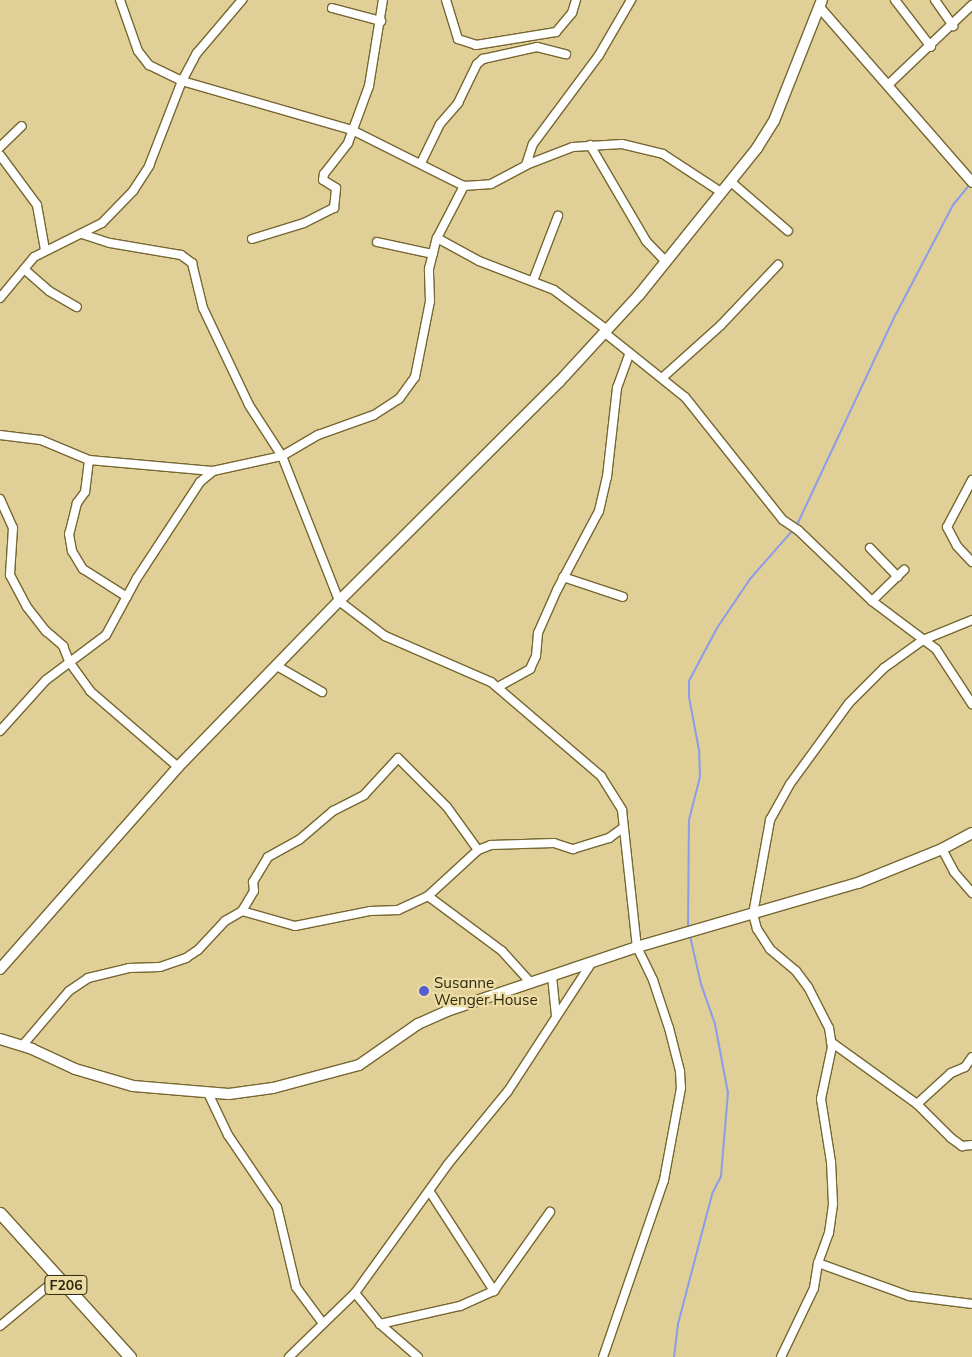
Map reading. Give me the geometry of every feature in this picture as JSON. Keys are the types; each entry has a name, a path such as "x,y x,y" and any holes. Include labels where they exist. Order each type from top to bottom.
{"main road":[{"path":"0,969 178,767 338,601 606,331 666,262 731,182 774,121 820,3"},
{"path":"0,1039 22,1046 60,1064 133,1086 193,1089 208,1093 249,1093 342,1072 359,1065 425,1021 530,982 636,947 681,937 698,930 858,883 942,849 972,832"},
{"name":"F206","path":"0,1213 130,1357"}],"street":[{"path":"120,0 144,58 149,65 182,81 352,130 464,186 491,184 526,165 573,147 622,144 651,149 676,161 721,192"},
{"path":"0,298 24,269 45,250 82,234 115,213 133,191 149,166 182,81 197,53 242,0"},
{"path":"252,239 333,210 336,188 323,180 324,174 348,143 369,86 383,0"},
{"path":"446,0 458,39 476,45 556,32 572,13 576,0"},
{"path":"526,165 533,144 601,50 631,0"},
{"path":"895,0 931,47"},
{"path":"935,0 952,26"},
{"path":"820,3 969,179"},
{"path":"889,84 931,47 972,5"},
{"path":"332,8 346,14 381,21"},
{"path":"421,163 440,124 458,103 477,64 483,59 537,47 566,54"},
{"path":"0,147 22,126"},
{"path":"590,145 646,241 666,262"},
{"path":"0,155 36,205 45,250"},
{"path":"731,182 788,232"},
{"path":"0,435 41,440 90,460 212,471 282,456 318,435 374,415 389,406 406,390 419,363 430,301 428,285 437,238 464,186"},
{"path":"533,281 558,216"},
{"path":"82,234 110,243 181,255 192,263 203,308 249,405 282,456 338,601 385,636 478,675 498,687 601,776 622,810 636,947 653,980 669,1028 680,1071 681,1088 664,1180 603,1357"},
{"path":"437,238 479,261 554,290 685,397 783,520 798,530 872,601 936,650 972,704"},
{"path":"377,242 433,254"},
{"path":"662,378 721,325 778,264"},
{"path":"24,269 49,292 76,307"},
{"path":"498,687 530,668 536,656 538,634 563,577 599,511 607,477 618,388 630,353"},
{"path":"90,460 85,492 77,504 69,534 72,551 83,569 127,597"},
{"path":"0,731 46,680 106,635 127,597 200,482 212,471"},
{"path":"972,480 947,527 957,546 972,562"},
{"path":"0,499 13,528 10,575 14,586 46,631 63,646 70,663 110,710 178,767"},
{"path":"870,548 898,577"},
{"path":"872,601 904,570"},
{"path":"563,577 623,597"},
{"path":"781,1357 814,1288 818,1264 829,1233 833,1204 831,1162 821,1099 831,1042 829,1028 808,987 796,971 770,949 756,929 753,914 770,820 790,784 849,703 884,668 923,640 972,620"},
{"path":"277,666 322,692"},
{"path":"22,1046 76,986 102,974 129,968 160,967 186,958 224,921 242,911 254,891 252,882 268,856 298,840 333,811 364,795 398,758 447,807 478,850"},
{"path":"242,911 283,924 300,926 370,911 398,910 428,896 478,850 491,845 529,842 554,843 573,849 609,838 623,828"},
{"path":"942,849 954,872 972,893"},
{"path":"428,896 502,951 530,982"},
{"path":"289,1357 313,1337 322,1322 355,1293 478,1124 508,1090 593,962"},
{"path":"552,976 556,1016"},
{"path":"831,1042 917,1104 951,1138 962,1146 972,1145"},
{"path":"917,1104 951,1073 966,1067 972,1057"},
{"path":"966,1067 972,1074"},
{"path":"208,1093 228,1135 277,1207 296,1287 322,1322"},
{"path":"430,1192 494,1291"},
{"path":"380,1324 460,1306 494,1291 550,1212"},
{"path":"818,1264 909,1296 972,1304"},
{"path":"0,1326 59,1277"},
{"path":"355,1293 380,1324 418,1357"}],"waterway":[{"path":"796,527 896,314 953,205 969,185"},
{"path":"688,929 689,820 700,777 699,750 689,697 689,681 717,628 750,579 793,530"},
{"path":"674,1357 678,1324 712,1194 721,1176 728,1093 715,1024 701,984 690,936"}],"place":[{"name":"Susanne Wenger House","path":"424,991"}]}
